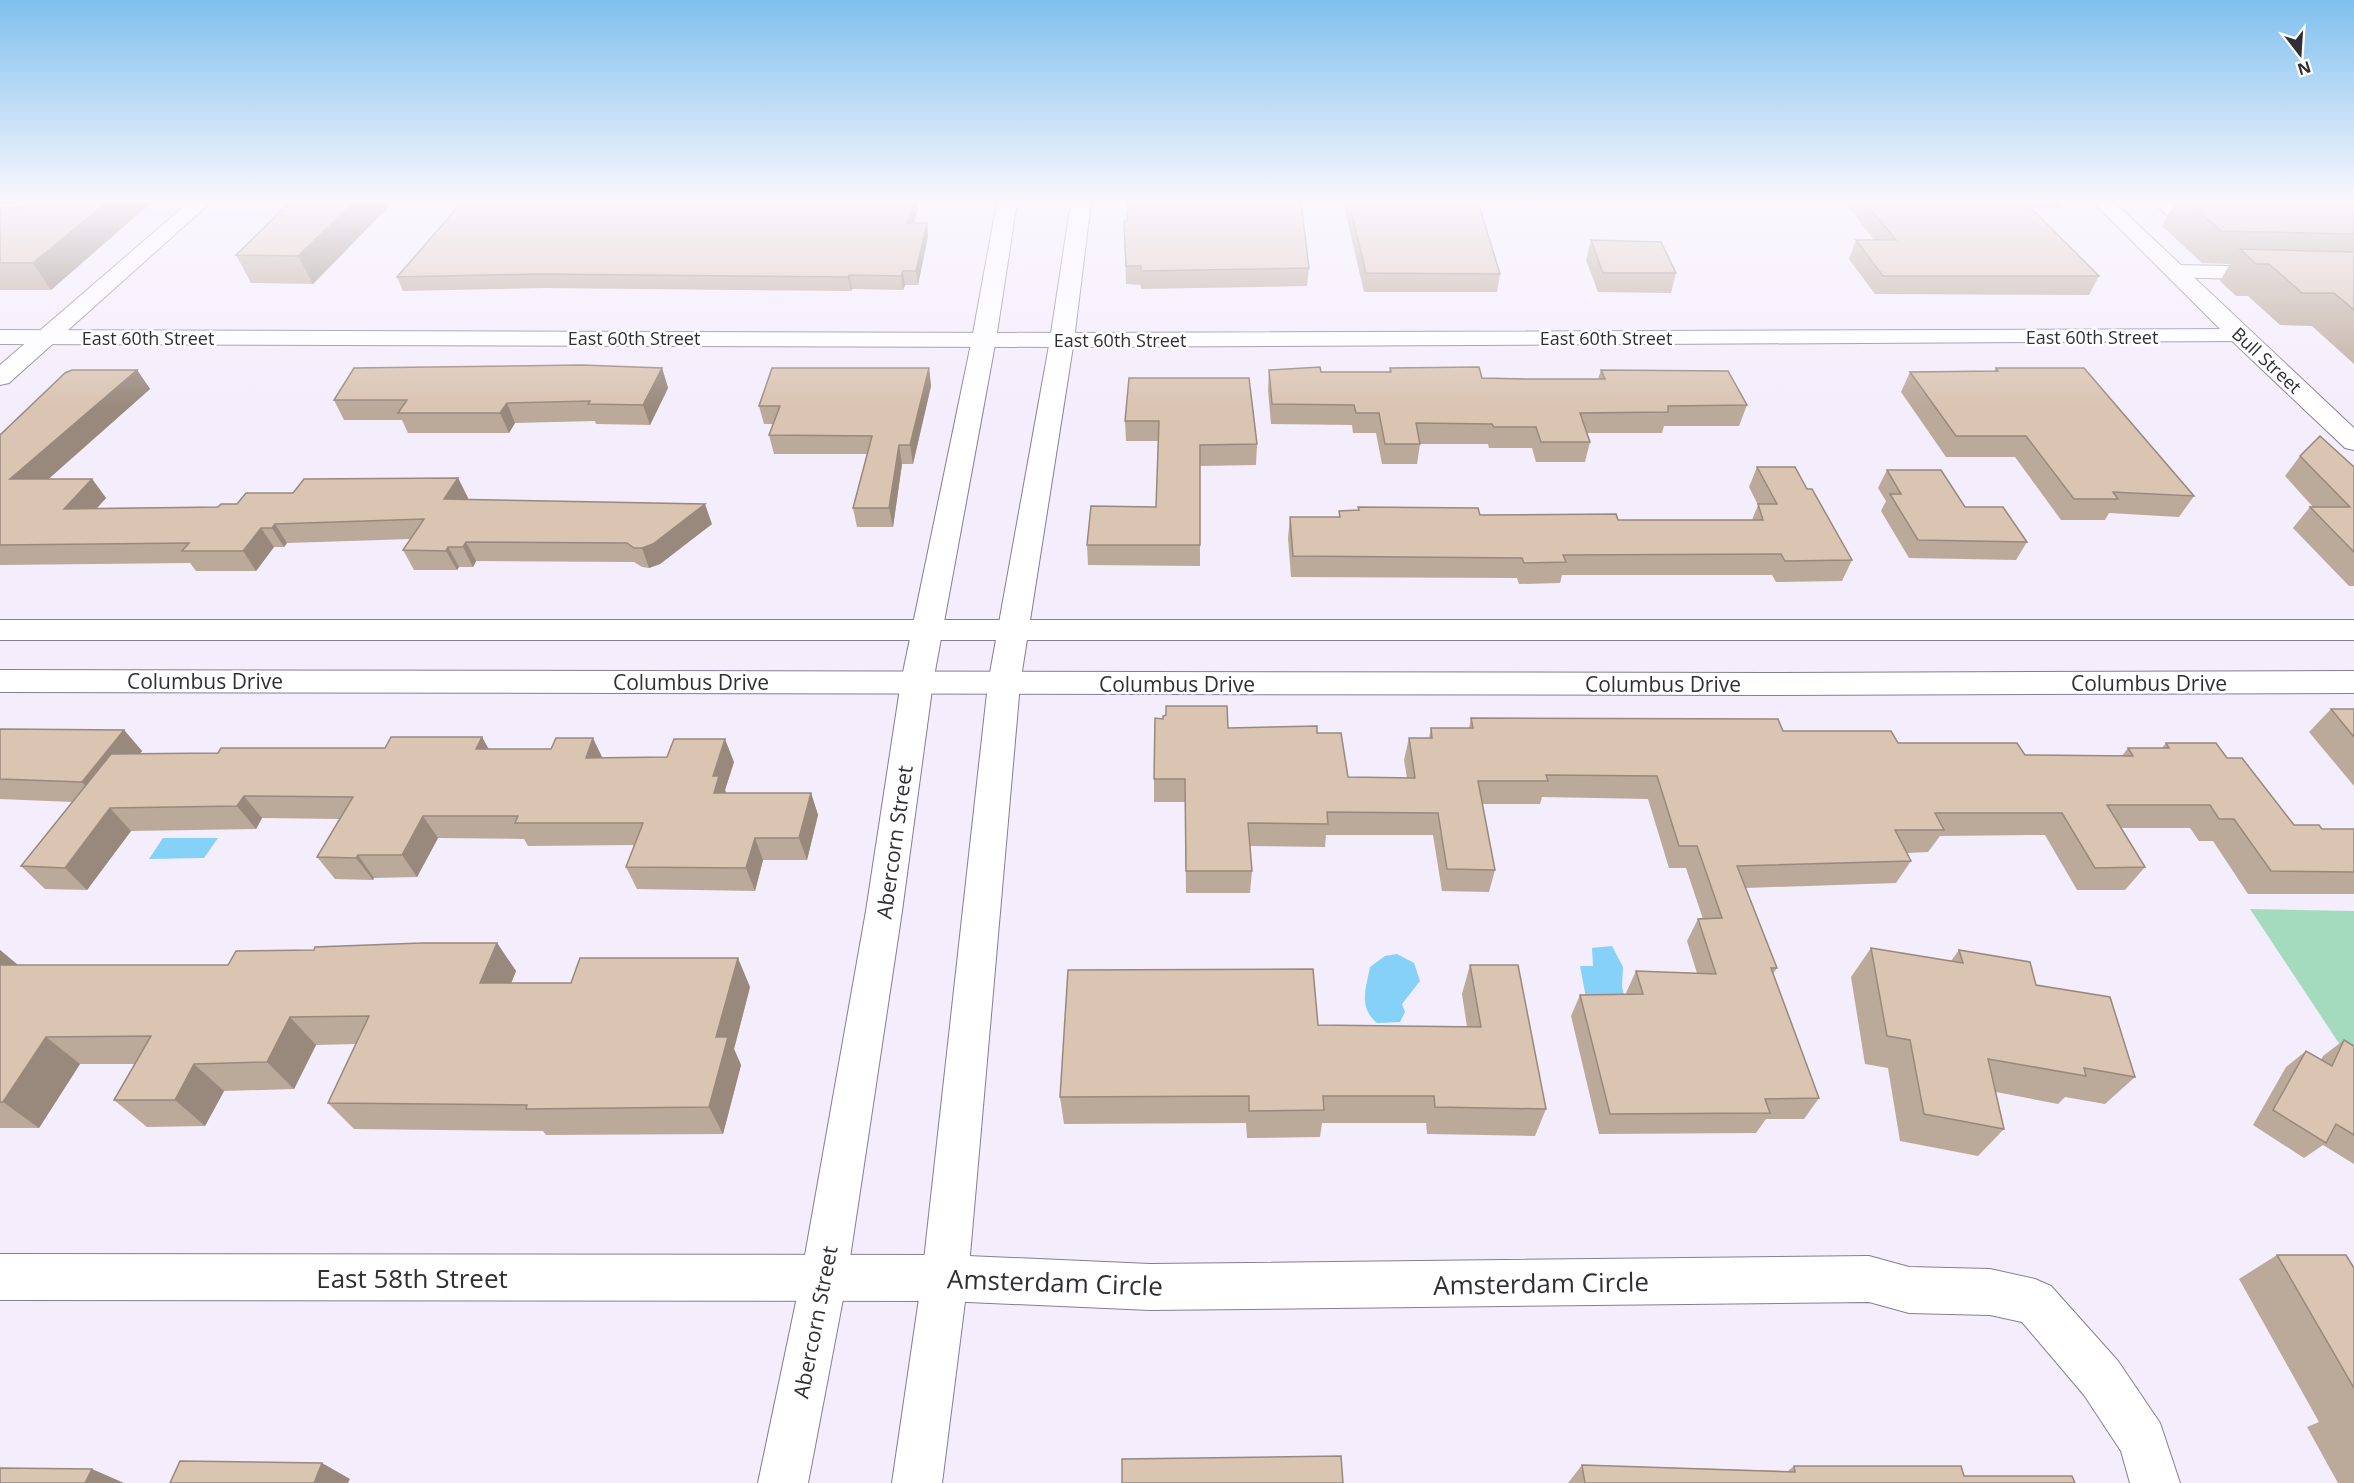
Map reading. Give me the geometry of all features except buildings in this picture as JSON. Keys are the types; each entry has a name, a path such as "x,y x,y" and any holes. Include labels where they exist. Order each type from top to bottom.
{"street":[{"path":"0,378 122,271"},
{"name":"Abercorn Street","path":"783,1483 824,1278 887,890 917,682 995,271"},
{"path":"917,1483 945,1278 1004,684 1072,271"},
{"path":"2177,272 2354,275"},
{"name":"Bull Street","path":"2177,272 2240,336 2349,433"},
{"name":"East 60th Street","path":"0,337 1062,340 2240,336"},
{"path":"0,630 2354,630"},
{"name":"Columbus Drive","path":"0,681 1004,684 2354,682"},
{"name":"East 58th Street","path":"0,1277 824,1278"},
{"name":"Amsterdam Circle","path":"824,1278 945,1278 1150,1287 1869,1279 1909,1290 1990,1292 2035,1302 2101,1378 2143,1440 2155,1483"}],"green space":[{"path":"2250,909 2354,911 2354,1066"}],"water":[{"path":"163,838 218,838 204,858 149,859"},
{"path":"1612,946 1623,967 1622,987 1627,1006 1587,1003 1580,966 1593,966 1592,948"},
{"path":"1397,954 1414,963 1420,981 1402,1004 1405,1012 1400,1022 1377,1023 1367,1011 1365,1004 1365,990 1370,967 1385,956"}]}
